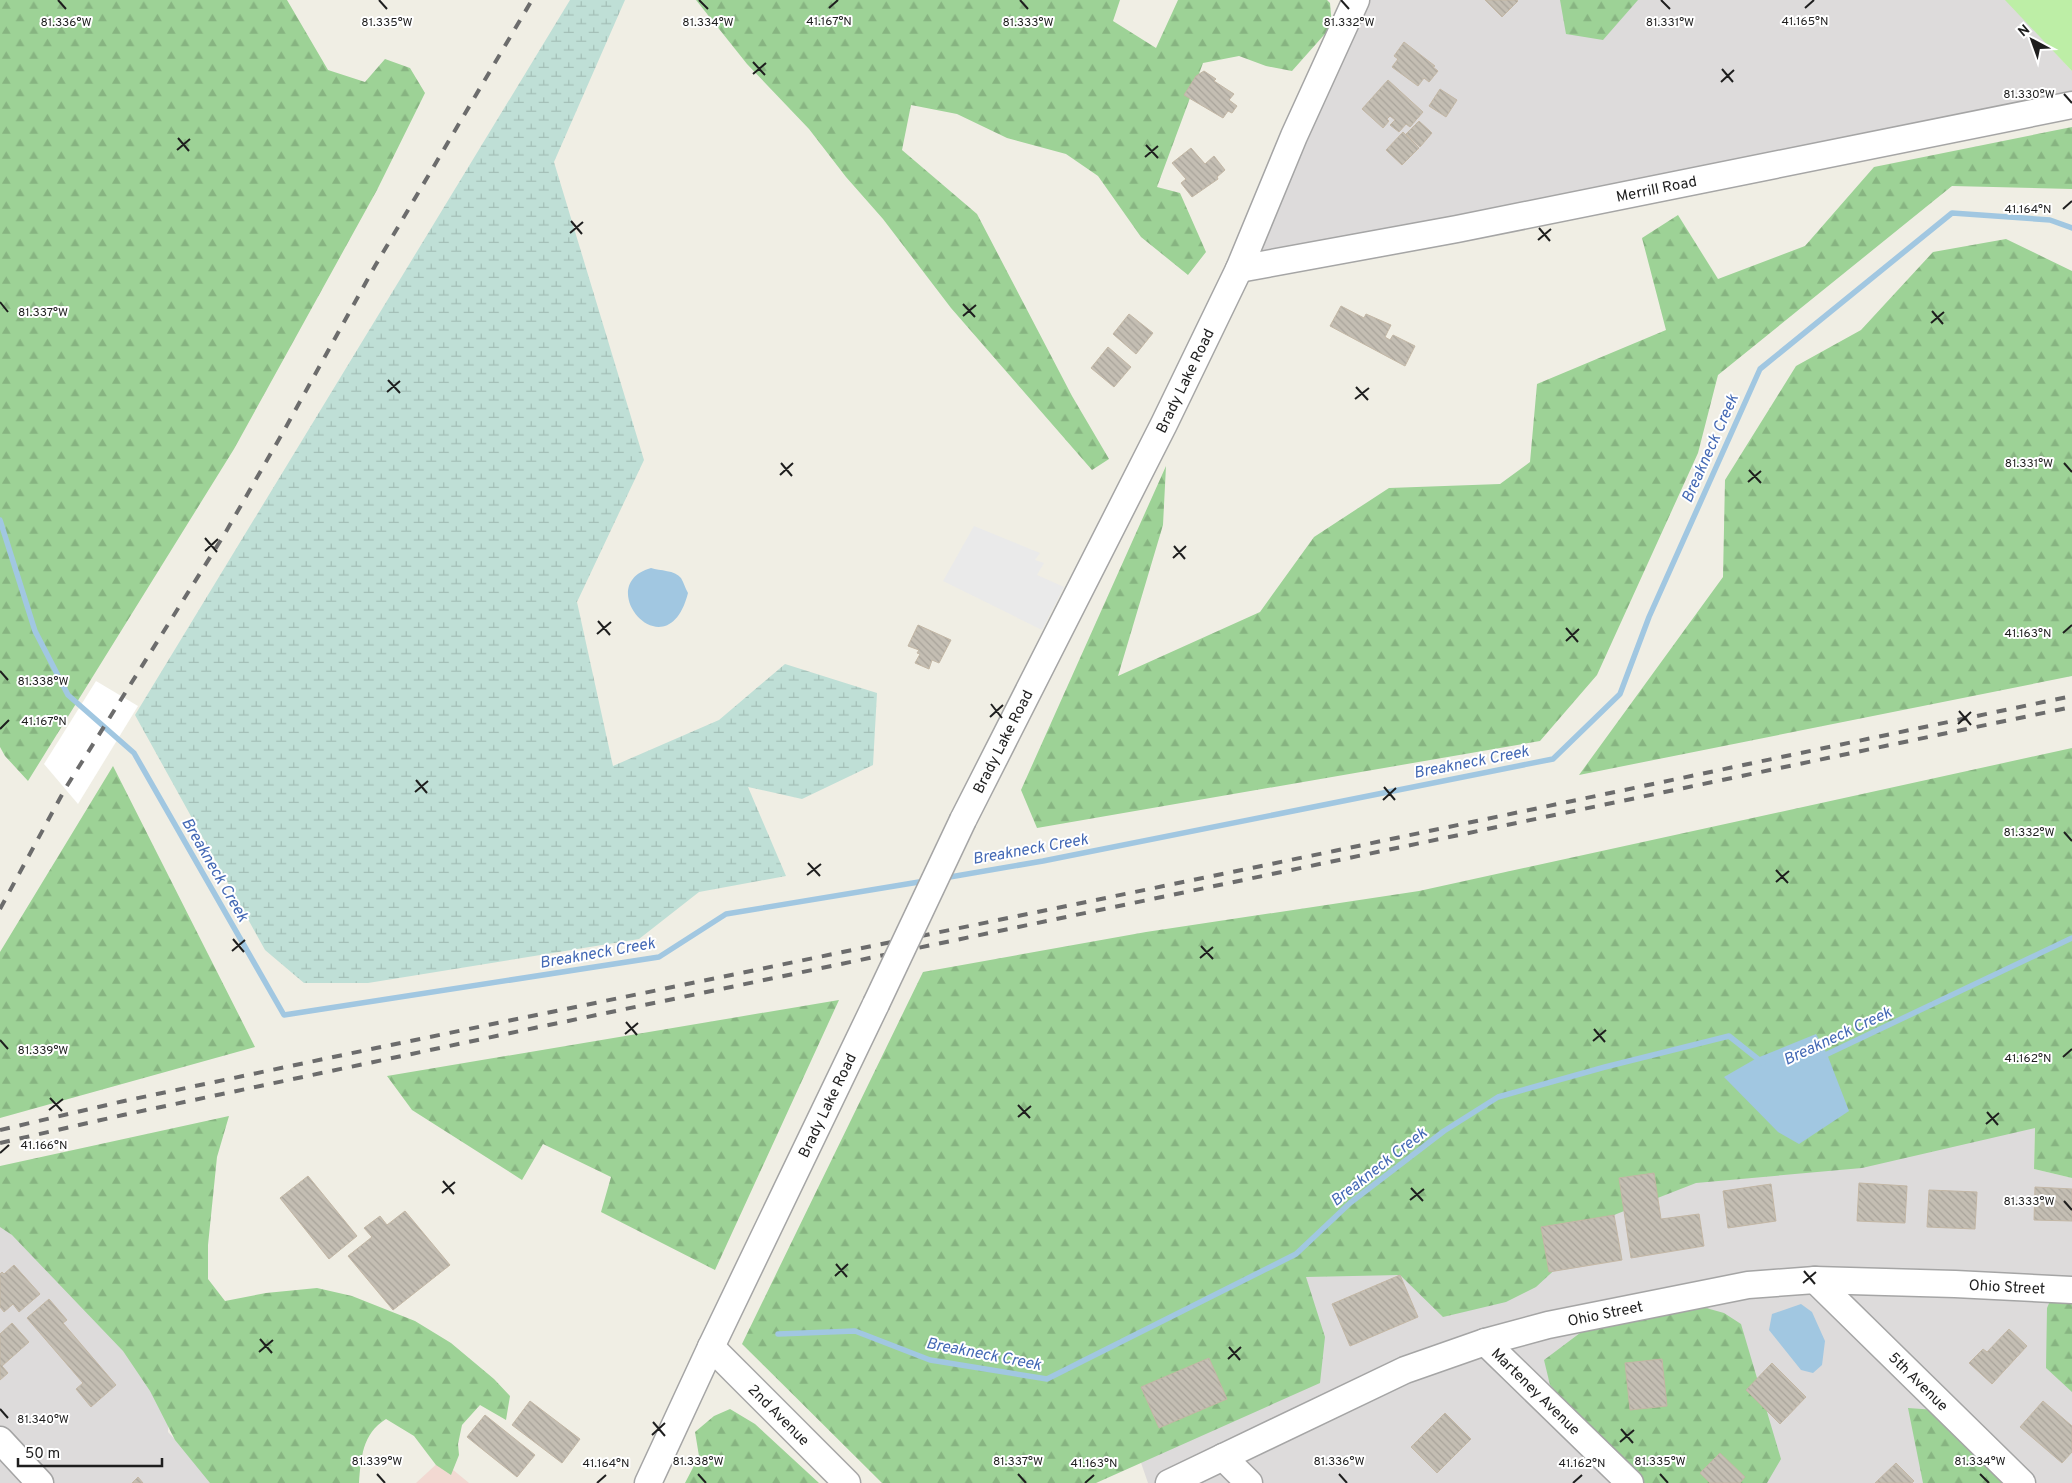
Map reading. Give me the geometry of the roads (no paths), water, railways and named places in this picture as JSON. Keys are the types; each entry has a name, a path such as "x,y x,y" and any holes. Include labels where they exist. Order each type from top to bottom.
{"street":[{"name":"Brady Lake Road","path":"648,1483 963,820 1057,631 1164,424 1239,269 1294,136 1356,0"},
{"name":"Merrill Road","path":"1239,269 1457,229 2072,105"},
{"name":"Ohio Street","path":"1169,1483 1405,1370 1485,1342 1548,1325 1748,1285 1815,1280 2072,1290"},
{"name":"5th Avenue","path":"1815,1280 2022,1483"},
{"name":"Marteney Avenue","path":"1485,1342 1630,1483"},
{"name":"2nd Avenue","path":"711,1348 847,1483"},
{"path":"0,1440 40,1483"},
{"path":"1223,1458 1249,1483"}],"waterway":[{"name":"Breakneck Creek","path":"944,878 1043,861 1553,759 1620,694 1649,617 1760,369 1952,213 2050,220 2072,228"},
{"name":"Breakneck Creek","path":"0,520 35,631 68,695 134,753 284,1015 659,957 726,914 925,881"},
{"name":"Breakneck Creek","path":"1821,1057 2072,938"},
{"name":"Breakneck Creek","path":"778,1334 855,1331 930,1360 1047,1379 1296,1254 1350,1203 1444,1131 1498,1097 1605,1067 1729,1036 1763,1063"}],"railway":[{"path":"0,909 65,789 224,535 375,266 532,0"},
{"path":"0,1130 124,1101 381,1047 1334,851 2072,696"},
{"path":"0,1143 520,1031 2072,707"}]}
